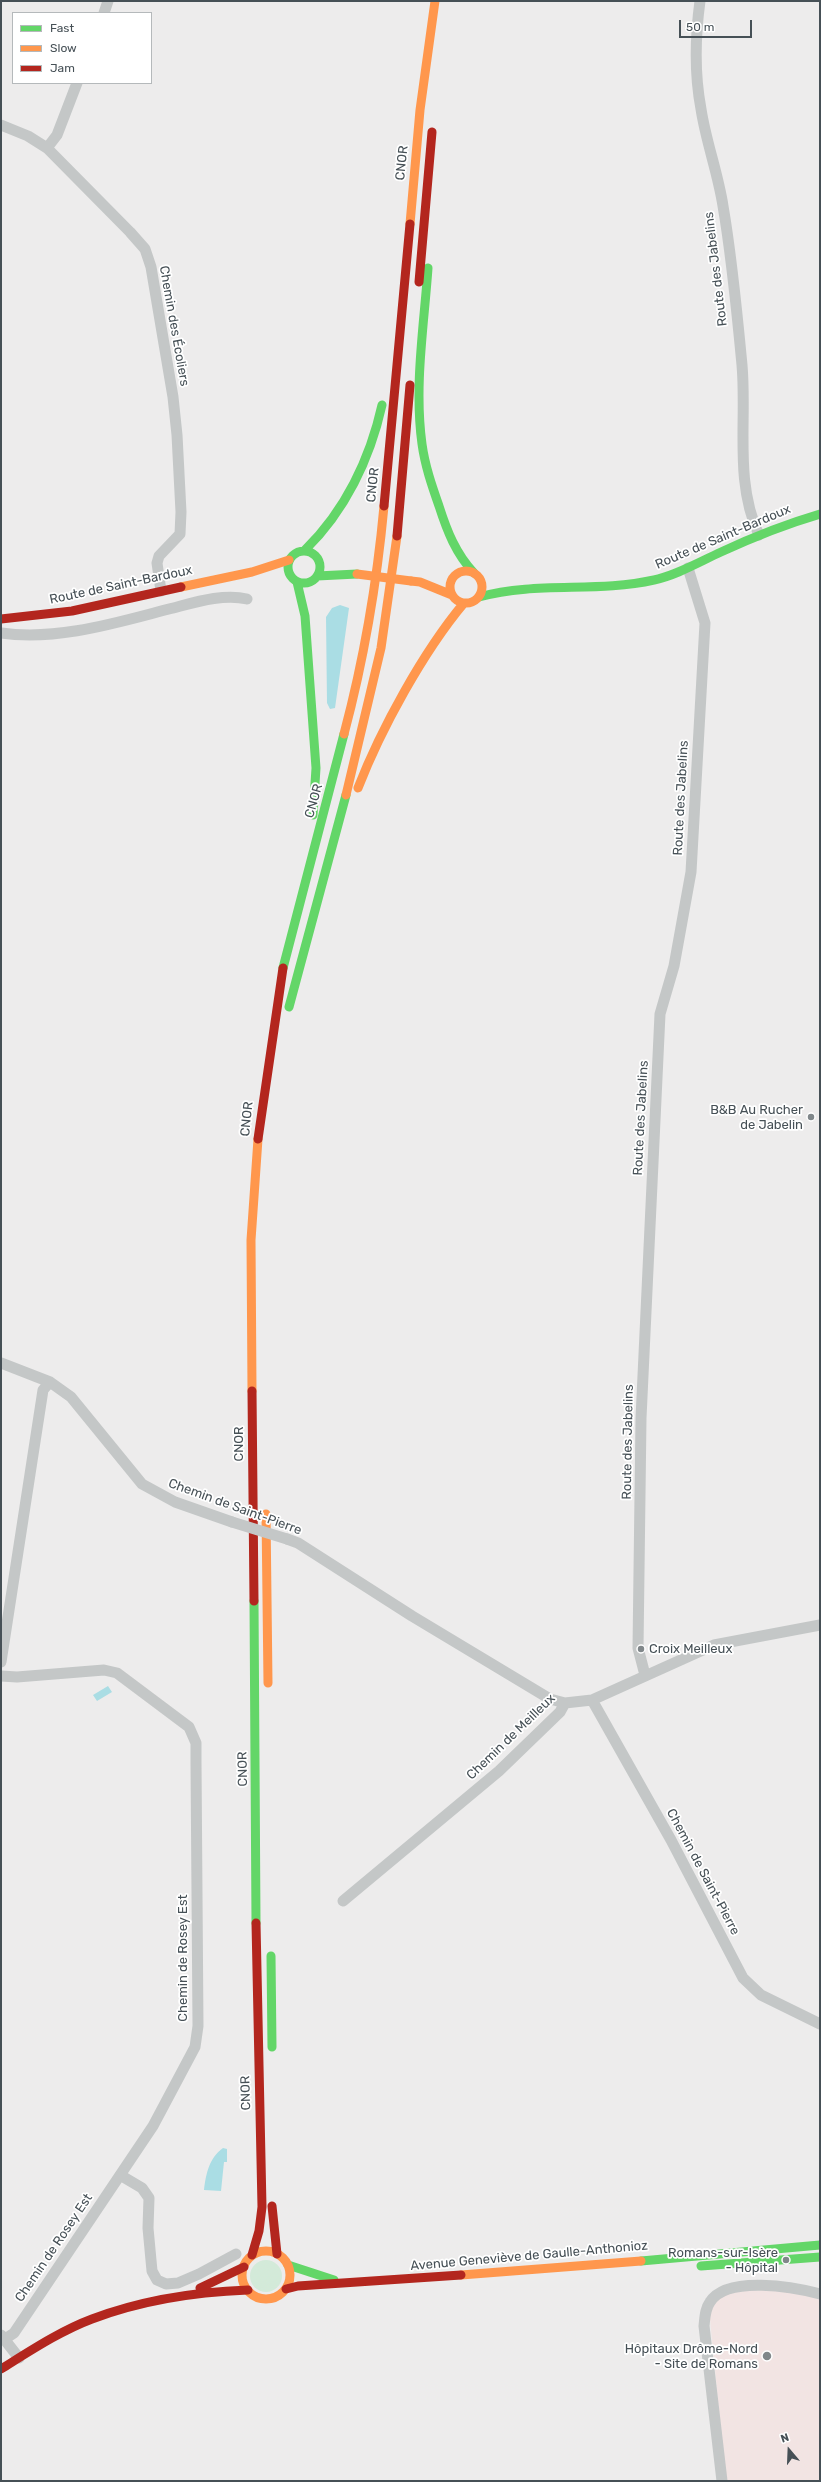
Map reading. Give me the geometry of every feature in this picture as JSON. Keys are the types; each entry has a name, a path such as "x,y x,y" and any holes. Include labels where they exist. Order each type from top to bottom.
{"main road":[{"name":"CNOR","path":"252,2255 259,2231 262,2207 257,2007 251,1240 262,1097 284,962 302,890 342,748 356,690 371,610 379,557 425,68 435,1"},
{"name":"CNOR","path":"287,1017 315,904 358,750 381,648 395,556 433,119"},
{"path":"294,579 308,583 317,576 346,573 358,574 415,581 452,595 464,603 470,603 479,597 482,587 477,575 460,557 444,522 428,474 421,435 420,369 428,269 428,190"},
{"path":"284,962 296,890 313,816 316,793 305,616 294,579 288,566 289,560 296,553 305,550 324,530 343,501 376,434 405,283"},
{"name":"Route de Saint-Bardoux","path":"479,597 516,587 628,584 655,579 688,568 792,521 820,514"},
{"path":"305,550 314,554 320,563 346,573"},
{"name":"Route de Saint-Bardoux","path":"1,618 49,614 246,574 289,560"},
{"path":"317,576 320,563"},
{"path":"415,581 455,575 464,570 477,575"},
{"name":"Route de Saint-Bardoux","path":"246,574 294,579"},
{"path":"452,595 450,585 455,575"},
{"name":"Route de Saint-Bardoux","path":"477,575 516,587"},
{"path":"315,904 361,782 388,723 441,631 464,603"},
{"path":"278,1074 283,1039"},
{"path":"266,1505 269,1695"},
{"path":"271,1944 272,2054"},
{"path":"272,2199 274,2238 277,2254 288,2265 289,2282 286,2289 276,2297 268,2299 261,2298 248,2290 242,2275 244,2267 252,2255 260,2252 277,2254"},
{"name":"Avenue Geneviève de Gaulle-Anthonioz","path":"286,2289 298,2286 359,2283 570,2267 820,2245"},
{"path":"570,2267 712,2265 820,2257"},
{"name":"Avenue Geneviève de Gaulle-Anthonioz","path":"288,2265 331,2279 359,2283"},
{"path":"1,2370 18,2358 93,2319 180,2297 227,2278 244,2267"},
{"path":"180,2297 248,2290"}],"street":[{"path":"104,12 108,1"},
{"name":"Route des Jabelins","path":"700,1 696,34 696,80 702,116 719,183 726,225 742,365 744,403 744,482 746,498 759,535"},
{"path":"47,148 57,135 77,84"},
{"name":"Chemin des Écoliers","path":"1,125 28,136 47,148 130,232 144,249 151,267 174,412 181,512 180,534 159,556 157,563 162,591"},
{"name":"Route des Jabelins","path":"645,1675 638,1648 641,1418 660,1014 674,966 691,872 705,623 688,568"},
{"path":"1,633 38,634 74,631 204,601 240,597 247,599"},
{"name":"Chemin de Saint-Pierre","path":"1,1363 50,1382 82,1409 142,1484 175,1502 298,1544 412,1616 550,1699 565,1703"},
{"path":"1,1662 43,1390 50,1382"},
{"name":"Chemin de Meilleux","path":"343,1901 499,1771 560,1712 565,1703 592,1700 714,1645 820,1625"},
{"name":"Chemin de Rosey Est","path":"1,1676 17,1677 104,1670 118,1673 189,1727 196,1743 197,2040 189,2059 153,2126 14,2333 3,2337"},
{"name":"Chemin de Saint-Pierre","path":"592,1700 671,1840 743,1978 761,1995 820,2024"},
{"path":"120,2175 142,2188 148,2198 148,2228 152,2271 157,2280 166,2284 178,2283 200,2274 236,2254"},
{"path":"722,2481 704,2326 705,2311 710,2300 721,2292 735,2287 782,2287 820,2294"},
{"path":"3,2337 18,2358"}],"shaded area":[{"name":"Hôpitaux Drôme-Nord - Site de Romans","path":"737,2290 770,2290 811,2295 820,2299 820,2481 726,2481 709,2309 718,2298"}],"green space":[{"path":"263,2260 269,2260 279,2267 282,2276 281,2282 275,2289 269,2292 263,2292 253,2285 250,2279 250,2273 257,2263"}],"water":[{"path":"340,605 349,608 335,708 330,709 327,703 326,617 332,608"},
{"path":"108,1686 112,1692 97,1701 93,1695"},
{"path":"223,2148 227,2149 227,2162 224,2162 221,2191 204,2190 207,2172 211,2161"}],"traffic: fast":[{"path":"428,268 419,378 422,444 429,476 449,533 457,550 474,573"},
{"path":"305,550 332,518 354,483 371,445 382,405"},
{"path":"479,597 523,589 610,586 632,584 663,578 680,572 757,536 820,514"},
{"path":"301,551 307,551 316,555 320,567 316,579 307,583 301,583 292,579 288,570 288,564 292,555 301,551"},
{"path":"317,576 357,574"},
{"path":"297,582 305,616 316,768 313,815"},
{"path":"283,968 344,734"},
{"path":"289,1007 346,795"},
{"path":"254,1601 256,1923"},
{"path":"271,1956 272,2047"},
{"path":"641,2261 820,2245"},
{"path":"701,2266 820,2257"},
{"path":"288,2265 334,2280"}],"traffic: slow":[{"path":"410,224 420,110 435,1"},
{"path":"344,734 364,649 378,563 384,506"},
{"path":"346,795 381,648 397,536"},
{"path":"181,587 252,572 289,560"},
{"path":"463,571 469,571 478,575 482,587 478,599 469,603 463,603 454,599 450,590 450,584 454,575 463,571"},
{"path":"357,574 411,581"},
{"path":"411,581 420,582 452,595"},
{"path":"358,788 378,741 404,692 433,644 464,603"},
{"path":"252,1391 251,1240 258,1139"},
{"path":"266,1514 268,1683"},
{"path":"266,2251 275,2253 283,2258 288,2266 290,2275 288,2284 283,2292 275,2297 266,2299 257,2297 249,2292 244,2284 242,2275 244,2266 249,2258 257,2253 266,2251"},
{"path":"461,2275 641,2261"}],"traffic: jam":[{"path":"419,282 432,132"},
{"path":"384,506 410,224"},
{"path":"397,536 410,385"},
{"path":"1,619 72,611 181,587"},
{"path":"258,1139 283,968"},
{"path":"252,1391 254,1601"},
{"path":"252,2255 259,2231 262,2207 256,1923"},
{"path":"272,2206 277,2254"},
{"path":"200,2288 244,2267"},
{"path":"286,2289 298,2286 461,2275"},
{"path":"1,2369 68,2329 111,2312 169,2298 248,2290"}],"place":[{"name":"B&B Au Rucher de Jabelin","path":"811,1117"},
{"name":"Croix Meilleux","path":"641,1649"},
{"name":"Romans-sur-Isère - Hôpital","path":"786,2260"},
{"name":"Hôpitaux Drôme-Nord - Site de Romans","path":"767,2356"}]}
